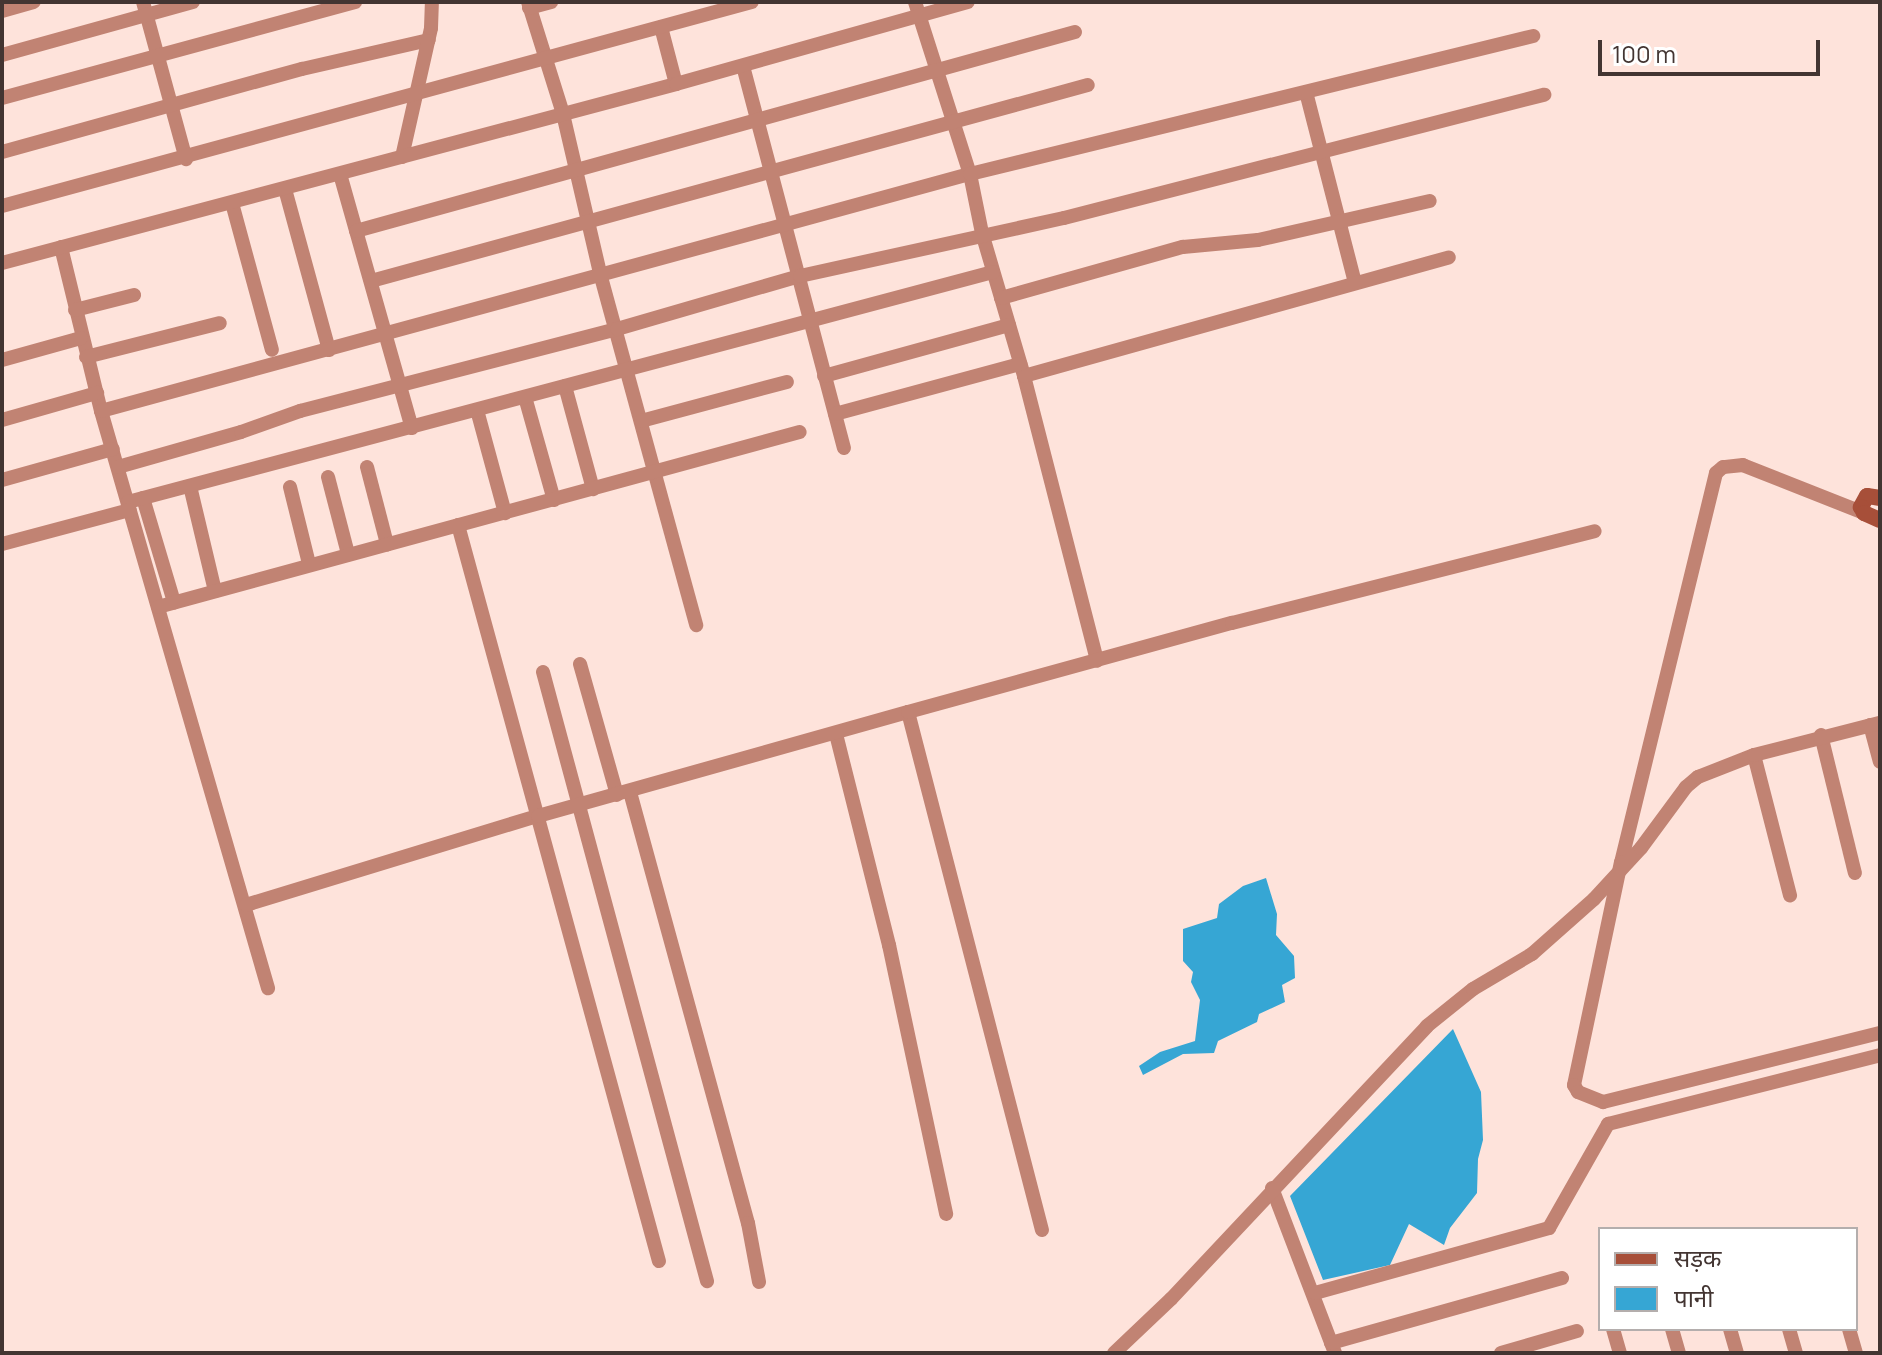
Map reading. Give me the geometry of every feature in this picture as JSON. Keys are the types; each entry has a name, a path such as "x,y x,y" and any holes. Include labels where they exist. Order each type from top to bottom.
{"street":[{"path":"2,11 34,2"},
{"path":"2,55 144,8 193,2"},
{"path":"2,98 355,2"},
{"path":"402,157 429,40 432,2"},
{"path":"551,2 528,5 563,114 601,277 696,625"},
{"path":"2,206 186,159 752,2"},
{"path":"2,263 743,66 917,9 968,2"},
{"path":"144,8 186,159"},
{"path":"917,9 970,174 982,233 1022,370 1097,661"},
{"path":"661,27 676,84"},
{"path":"356,231 1075,32"},
{"path":"101,411 970,174 1533,36"},
{"path":"2,152 169,104 429,40"},
{"path":"743,66 844,448"},
{"path":"371,281 1088,85"},
{"path":"1306,92 1355,283"},
{"path":"118,467 241,432 286,415 617,329 800,276 982,233 1064,218 1544,95"},
{"path":"340,174 412,428"},
{"path":"285,189 329,350"},
{"path":"1001,298 1183,247 1258,240 1340,224 1430,201"},
{"path":"232,203 272,350"},
{"path":"61,247 81,338 118,467 174,602"},
{"path":"835,414 1022,370 1449,257"},
{"path":"2,544 190,486 993,272"},
{"path":"75,310 134,295"},
{"path":"86,357 220,323"},
{"path":"824,376 1009,325"},
{"path":"2,360 81,338"},
{"path":"641,421 787,382"},
{"path":"565,386 593,489"},
{"path":"2,420 97,393"},
{"path":"525,397 554,500"},
{"path":"477,410 505,513"},
{"path":"158,607 800,432"},
{"path":"2,480 113,449"},
{"path":"1880,520 1743,465 1723,467 1716,473 1619,872 1574,1085 1578,1092 1603,1102 1880,1033"},
{"path":"367,467 387,544"},
{"path":"328,477 348,554"},
{"path":"190,486 215,591"},
{"path":"290,487 309,564"},
{"path":"1864,513 1864,499 1870,495 1880,498"},
{"path":"134,503 158,607 268,988"},
{"path":"458,525 659,1261"},
{"path":"246,905 538,816 908,712 1595,531"},
{"path":"580,664 624,794 748,1223 759,1282"},
{"path":"543,672 707,1281"},
{"path":"908,712 1042,1230"},
{"path":"1114,1353 1171,1299 1427,1026 1473,989 1532,954 1562,931 1619,872 1686,787 1698,777 1754,755 1821,735 1875,724 1880,762"},
{"path":"836,734 889,945 946,1214"},
{"path":"1821,735 1855,873"},
{"path":"1754,755 1790,895"},
{"path":"1315,1293 1549,1228 1608,1124 1880,1055"},
{"path":"1272,1188 1315,1293 1333,1348 1562,1278"},
{"path":"1507,1352 1551,1346 1577,1331"},
{"path":"1614,1331 1620,1353"},
{"path":"1673,1331 1679,1353"},
{"path":"1731,1331 1737,1353"},
{"path":"1790,1331 1796,1353"},
{"path":"1850,1331 1856,1353"}],"water":[{"path":"1266,878 1277,914 1276,935 1294,956 1295,978 1282,985 1285,1002 1259,1014 1257,1022 1218,1041 1214,1053 1183,1054 1143,1075 1139,1066 1160,1052 1195,1041 1200,1000 1191,982 1193,972 1183,961 1183,929 1217,918 1219,904 1243,886"},
{"path":"1453,1029 1481,1092 1483,1140 1478,1159 1477,1193 1450,1228 1444,1245 1409,1224 1390,1265 1323,1280 1290,1196"}]}
